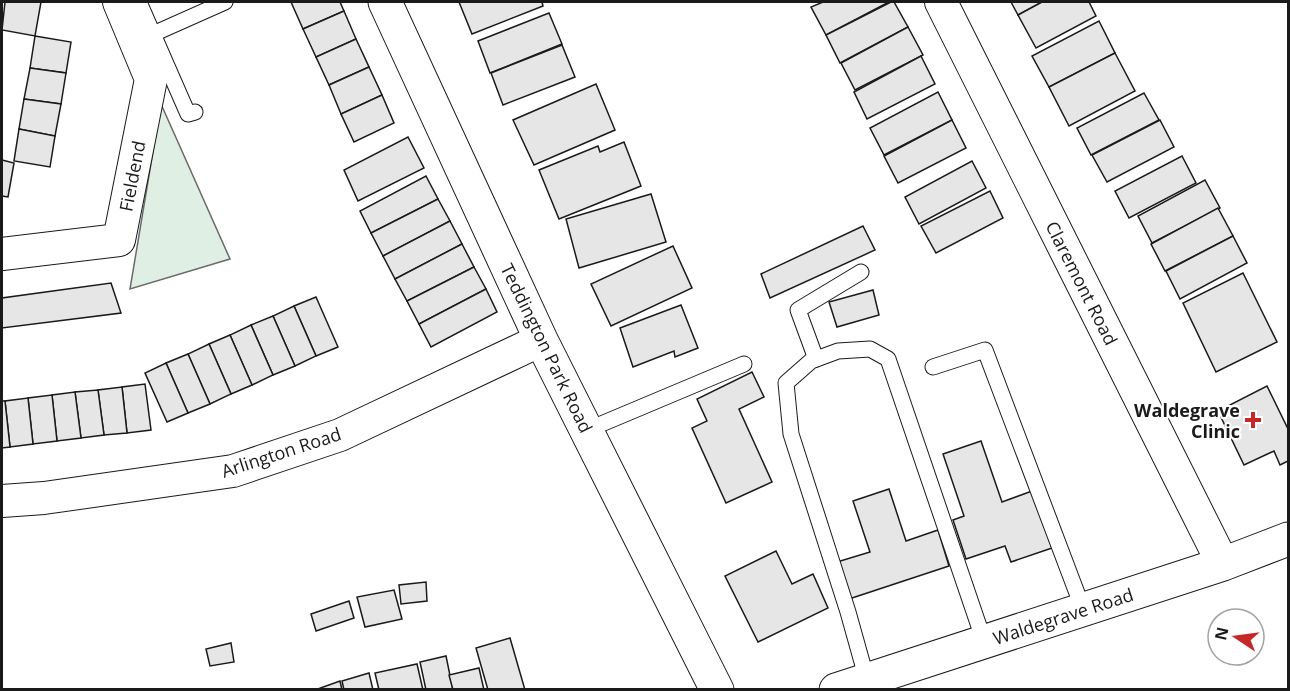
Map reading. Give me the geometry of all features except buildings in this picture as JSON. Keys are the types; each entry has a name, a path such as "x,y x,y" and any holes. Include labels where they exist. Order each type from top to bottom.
{"street":[{"name":"Fieldend","path":"2,254 119,240 151,79 119,2"},
{"name":"Teddington Park Road","path":"385,2 542,340 717,690"},
{"name":"Claremont Road","path":"941,2 1223,564"},
{"name":"Arlington Road","path":"2,501 44,498 233,471 340,435 542,340"},
{"name":"Waldegrave Road","path":"836,690 1223,564 1288,539"}],"lane":[{"path":"139,2 188,114 195,112"},
{"path":"153,34 225,2"},
{"path":"816,359 798,310 861,272"},
{"path":"867,680 848,612 791,434 786,382 816,359 838,351 870,349 888,359 984,641"},
{"path":"933,367 985,350 1083,609"},
{"path":"587,430 744,364"}],"green space":[{"path":"161,104 230,259 130,289"}],"place":[{"name":"Waldegrave Clinic","path":"1253,420"}]}
